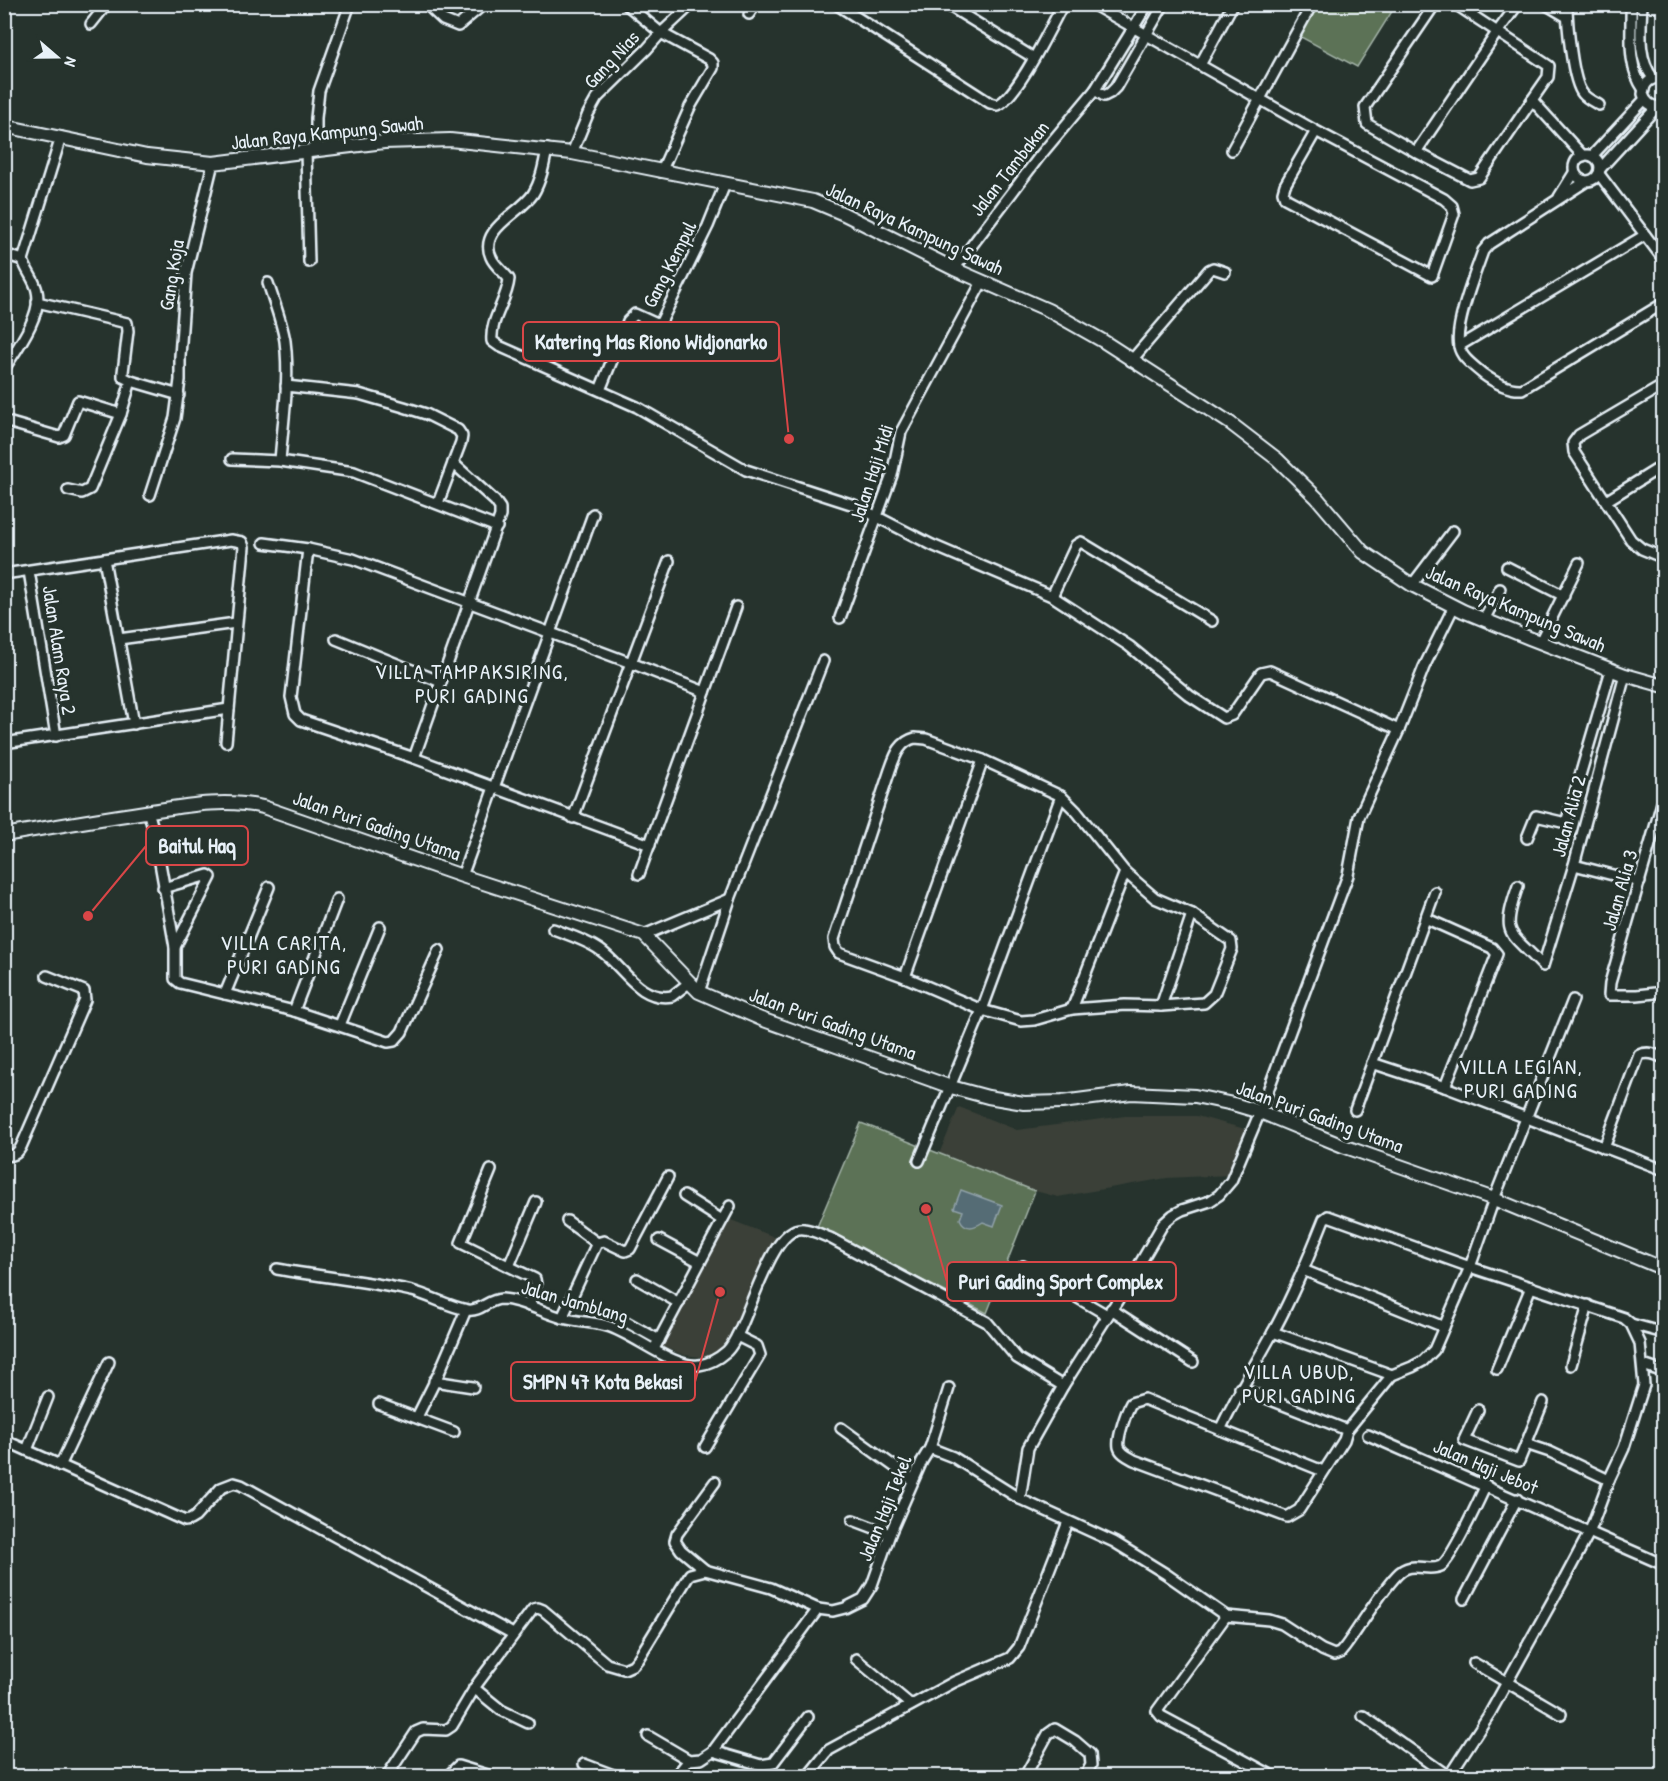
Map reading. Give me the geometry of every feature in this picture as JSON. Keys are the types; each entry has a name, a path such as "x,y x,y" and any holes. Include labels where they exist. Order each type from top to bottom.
{"street":[{"path":"91,24 107,4"},
{"path":"309,262 311,151 319,91 350,4"},
{"path":"426,4 443,20 458,26 484,4"},
{"name":"Gang Nias","path":"572,153 597,98 647,50 661,33 627,4"},
{"path":"661,172 690,107 713,68 713,63 709,59 661,33 692,4"},
{"path":"749,14 756,4"},
{"path":"836,4 990,103 997,105 1008,98 1034,58 1063,4"},
{"path":"946,4 1034,58"},
{"path":"1092,4 1452,206 1454,214 1432,276 1285,198 1283,192 1285,185 1316,131"},
{"name":"Jalan Tambakan","path":"954,269 1039,157 1095,90 1148,4"},
{"path":"1095,90 1104,96 1110,93 1164,4"},
{"path":"1200,65 1233,4"},
{"path":"1232,150 1312,4"},
{"path":"1435,4 1365,107 1367,124 1416,152 1474,180 1479,178 1533,100 1548,77 1549,66 1455,4"},
{"path":"1416,152 1518,4"},
{"path":"1545,4 1567,17"},
{"path":"1567,4 1578,87 1583,95 1599,105"},
{"path":"1631,4 1632,61 1637,81 1650,105 1660,107"},
{"path":"1642,4 1642,53 1645,65 1653,78"},
{"path":"1558,199 1574,172 1577,160 1588,156 1644,94 1645,85 1653,78 1664,79"},
{"path":"1533,100 1588,156 1598,162 1600,171 1664,260"},
{"path":"1660,107 1595,179 1585,182 1558,199 1543,211 1489,244 1483,251 1459,327 1459,346 1462,354 1470,363 1486,376 1509,388 1522,388 1664,303"},
{"name":"Jalan Raya Kampung Sawah","path":"4,126 147,156 213,163 384,142 450,140 572,153 813,201 954,269 1055,314 1230,423 1277,459 1317,498 1363,552 1412,585 1484,620 1611,670 1664,687"},
{"path":"4,369 28,328 37,302 37,289 23,260 61,137"},
{"path":"547,149 540,178 532,195 521,208 499,225 489,241 490,257 509,279 491,332 492,341 499,346 637,407 746,470 854,505 932,545 1052,596 1129,646 1190,696 1224,718 1232,715 1261,673 1270,671 1399,730"},
{"name":"Gang Koja","path":"150,495 175,418 179,395 183,292 213,163"},
{"path":"1574,172 1585,182"},
{"name":"Gang Kempul","path":"600,390 628,321 635,314 657,324 661,322 708,226 724,184"},
{"path":"1459,346 1645,235"},
{"path":"4,254 23,260"},
{"path":"1131,361 1209,270 1213,268 1225,272"},
{"name":"Jalan Haji Midi","path":"840,618 892,475 901,432 982,282"},
{"path":"268,283 284,338 286,386 280,460"},
{"path":"37,302 127,323 129,325 123,377 179,395"},
{"path":"68,490 82,493 90,489 121,414 131,381"},
{"path":"1664,385 1579,435 1573,443 1574,452 1631,540 1642,549 1664,558"},
{"path":"286,386 359,394 404,406 458,430 462,436 438,503"},
{"path":"4,421 59,437 64,435 78,402 121,414"},
{"path":"232,459 280,460 354,472 497,527"},
{"path":"414,758 500,516 500,508 495,501 453,463"},
{"path":"1606,501 1664,465"},
{"path":"462,876 593,514"},
{"path":"1412,585 1453,531"},
{"name":"Jalan Alam Raya 2","path":"4,574 231,540 242,542 244,547 226,742"},
{"path":"1052,596 1076,544 1081,542 1212,621"},
{"path":"264,543 308,549 353,559 705,692"},
{"path":"308,549 291,697 295,714 301,720 414,758 650,845"},
{"path":"104,559 134,724"},
{"path":"573,818 669,561"},
{"path":"1540,642 1579,563"},
{"path":"1507,567 1564,596"},
{"name":"Jalan Alam Raya 2","path":"29,571 56,736"},
{"path":"1484,620 1500,589"},
{"path":"1020,1499 1028,1448 1162,1224 1182,1210 1210,1201 1219,1195 1231,1181 1260,1112 1348,874 1359,817 1399,730 1424,667 1454,606"},
{"path":"639,874 736,607"},
{"path":"119,639 236,623"},
{"path":"336,639 441,682"},
{"path":"553,929 597,948 607,955 637,986 654,994 672,996 695,987 823,661"},
{"path":"1527,838 1536,816 1566,823 1611,670"},
{"name":"Jalan Alia 2","path":"1518,886 1508,920 1509,930 1543,966 1574,865 1625,675"},
{"name":"Jalan Alam Raya 2","path":"4,743 229,709"},
{"path":"926,739 983,760 1061,796 1077,812 1125,872 1155,898 1192,914 1231,941 1232,948 1214,994 1204,1003 1072,1009 1034,1020 1021,1021 982,1010 905,977 839,953 834,939 890,770 899,749 907,740 926,739"},
{"path":"905,977 983,760"},
{"path":"920,1161 982,1010 1061,796"},
{"name":"Jalan Alia 3","path":"1664,796 1610,983 1609,995 1664,992"},
{"name":"Jalan Puri Gading Utama","path":"4,835 217,802 263,807 462,876 644,935 695,987 761,1019 951,1087 988,1097 1024,1103 1062,1102 1131,1093 1195,1096 1260,1112 1343,1146 1494,1199 1664,1269"},
{"path":"152,811 174,947 174,974 177,982 294,1011 388,1042 394,1041 402,1032 439,950"},
{"path":"1574,865 1640,882"},
{"path":"1072,1009 1125,872"},
{"path":"163,888 208,875 211,877 174,947"},
{"path":"225,994 269,886"},
{"path":"1355,1110 1435,892"},
{"path":"294,1011 337,899"},
{"path":"644,935 730,899"},
{"path":"1161,1006 1192,914"},
{"path":"1425,918 1492,948 1497,954 1445,1087"},
{"path":"340,1025 380,927"},
{"path":"4,1155 10,1156 17,1153 21,1147 85,1000 84,991 47,976"},
{"path":"1323,1471 1144,1399 1131,1404 1127,1411 1119,1446 1125,1455 1134,1460 1285,1517 1299,1510 1344,1440 1347,1430 1392,1375 1412,1367 1434,1350 1471,1266 1494,1199 1573,1000"},
{"path":"1604,1148 1639,1055 1652,1053 1664,1058"},
{"path":"1372,1063 1445,1087 1664,1170"},
{"path":"491,1170 461,1243 536,1280 537,1285 529,1306"},
{"path":"562,1318 597,1243 604,1241 625,1251 630,1249 668,1177"},
{"path":"684,1196 722,1220"},
{"path":"508,1266 536,1202"},
{"path":"614,1315 657,1345 730,1206"},
{"path":"1220,1430 1240,1388 1273,1332 1303,1270 1324,1219 1328,1216 1588,1305 1624,1318 1631,1324 1640,1343 1644,1385 1634,1422 1590,1531 1508,1681 1448,1776 1363,1716"},
{"path":"567,1221 597,1243"},
{"name":"Jalan Jamblang","path":"466,1310 478,1310 489,1302 501,1299 562,1318 606,1325 657,1345 690,1365 699,1365 714,1361 728,1351 776,1249 783,1239 803,1228 830,1238 987,1322 1017,1358 1063,1386"},
{"path":"659,1240 700,1262"},
{"path":"1023,1266 1109,1312 1193,1362"},
{"path":"277,1269 412,1291 466,1310 417,1417"},
{"path":"1303,1270 1444,1327"},
{"path":"638,1279 679,1303"},
{"path":"1497,1369 1531,1287"},
{"path":"1571,1365 1588,1305"},
{"path":"1631,1324 1664,1333"},
{"path":"1273,1332 1392,1375"},
{"path":"705,1447 760,1355 757,1346 737,1336"},
{"path":"60,1466 109,1362"},
{"path":"1643,1365 1664,1372"},
{"path":"434,1382 473,1387"},
{"path":"930,1448 949,1388"},
{"path":"1240,1388 1347,1430"},
{"path":"27,1450 48,1397"},
{"path":"1478,1410 1464,1440 1519,1461 1543,1402"},
{"path":"379,1404 454,1432"},
{"path":"841,1428 913,1480"},
{"name":"Jalan Haji Jebot","path":"1368,1435 1664,1565"},
{"path":"4,1440 185,1521 195,1517 221,1488 234,1483 241,1485 513,1634"},
{"path":"1526,1444 1550,1452 1609,1480"},
{"name":"Jalan Haji Tekel","path":"705,1570 771,1588 818,1609 833,1611 863,1599 872,1585 913,1480 930,1448 953,1457 1020,1499 1114,1542 1166,1574 1226,1616 1269,1620 1282,1624 1334,1655 1340,1653 1397,1575 1411,1566 1437,1567 1443,1564 1463,1533 1486,1485"},
{"path":"705,1570 681,1550 675,1541 677,1534 715,1482"},
{"path":"1464,1599 1517,1499"},
{"path":"853,1520 890,1534"},
{"path":"808,1776 829,1750 954,1682 1010,1658 1019,1647 1068,1522"},
{"path":"387,1776 416,1732 423,1729 446,1730 452,1726 474,1688 533,1609 543,1610 607,1664 624,1669 633,1665 645,1650 690,1574 705,1570"},
{"path":"648,1736 689,1760 701,1759 713,1751 818,1609"},
{"path":"1226,1616 1157,1711 1161,1716 1273,1776"},
{"path":"856,1659 911,1704"},
{"path":"1474,1663 1561,1714"},
{"path":"474,1688 501,1710 528,1723"},
{"path":"713,1751 761,1765 773,1763 808,1717"},
{"path":"1025,1776 1048,1734 1055,1729 1075,1741 1090,1754 1091,1765 1085,1776"},
{"path":"676,1776 689,1760"},
{"path":"584,1764 616,1776"},
{"path":"448,1776 458,1766 491,1776"}],"shaded area":[{"path":"959,1107 1017,1130 1125,1116 1197,1116 1249,1130 1230,1175 1167,1178 1058,1197 1035,1191 939,1154"},
{"path":"726,1218 777,1238 728,1347 717,1354 700,1357 684,1355 660,1346"}],"green space":[{"path":"1317,5 1396,5 1357,67 1299,36"},
{"path":"861,1123 1035,1191 987,1313 817,1227"}],"water":[{"path":"961,1190 1002,1205 994,1226 983,1222 970,1227 962,1223 960,1219 963,1211 954,1208"}],"place":[{"name":"Katering Mas Riono Widjonarko","path":"789,439"},
{"name":"Baitul Haq","path":"88,916"},
{"name":"Puri Gading Sport Complex","path":"926,1209"},
{"name":"SMPN 47 Kota Bekasi","path":"720,1292"}],"district":[{"name":"VILLA TAMPAKSIRING, PURI GADING","path":"472,683"},
{"name":"VILLA CARITA, PURI GADING","path":"284,954"},
{"name":"VILLA LEGIAN, PURI GADING","path":"1521,1078"},
{"name":"VILLA UBUD, PURI GADING","path":"1299,1383"}]}
